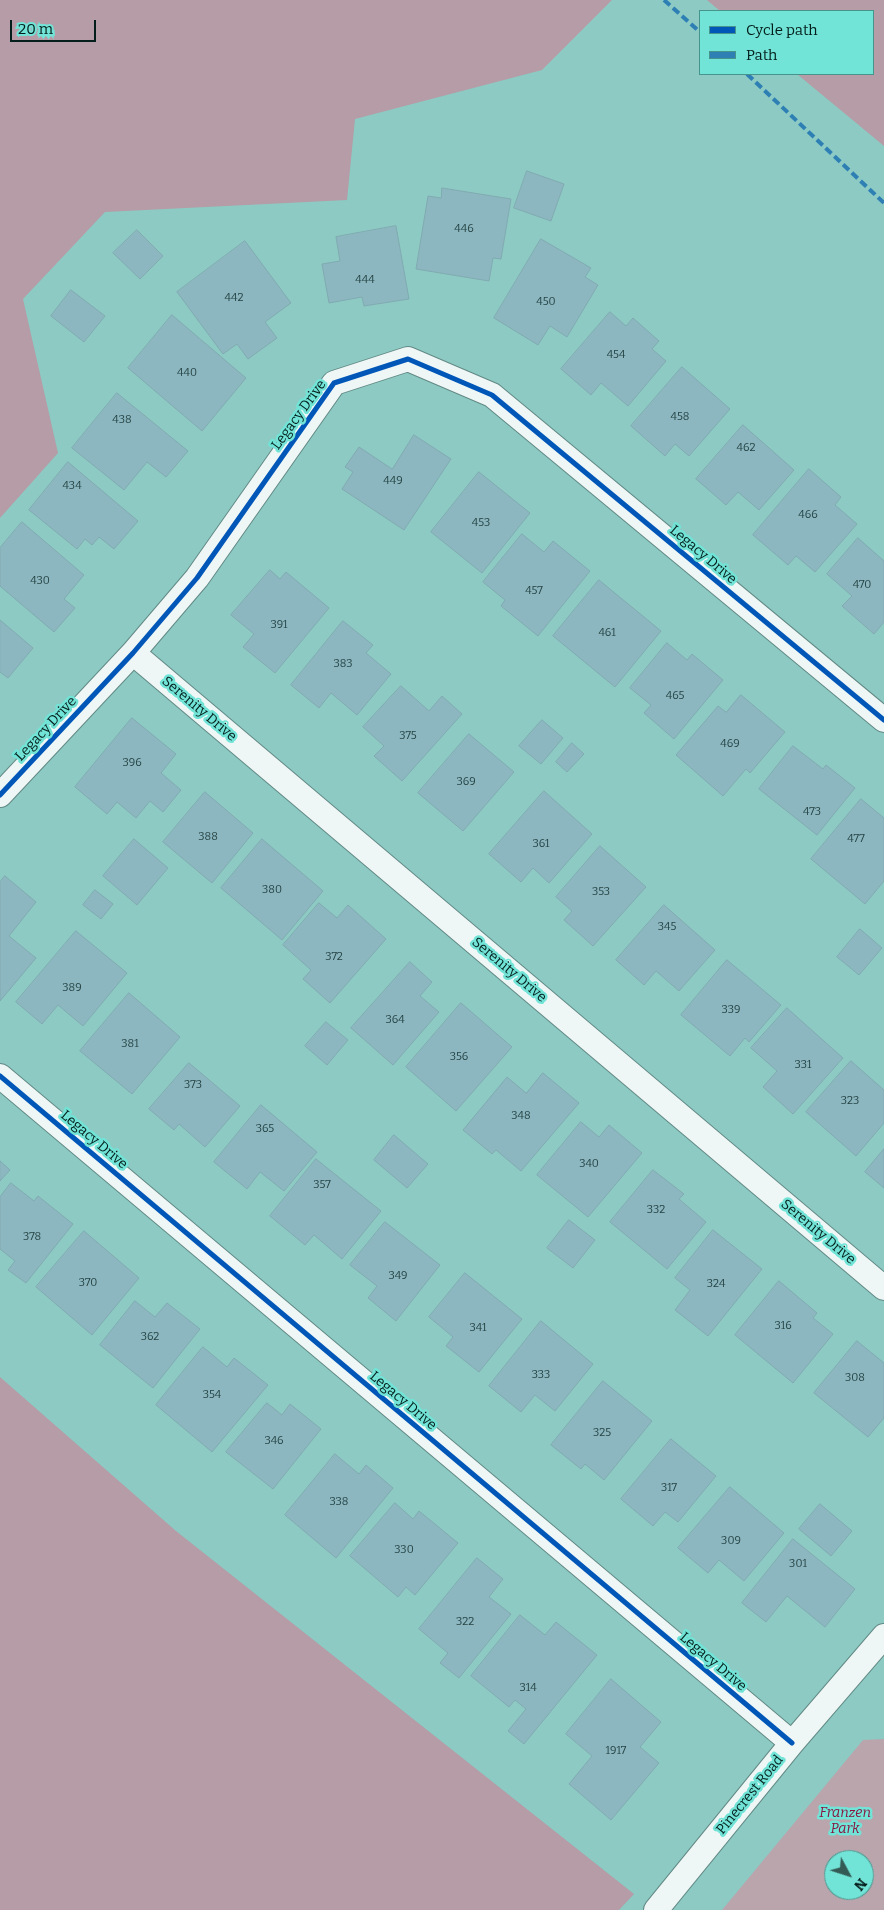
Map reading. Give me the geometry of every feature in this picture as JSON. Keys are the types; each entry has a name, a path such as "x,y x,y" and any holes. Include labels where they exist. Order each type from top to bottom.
{"street":[{"name":"Legacy Drive","path":"0,794 133,653 197,578 334,383 408,359 492,395 884,720"},
{"name":"Serenity Drive","path":"133,653 884,1288"},
{"name":"Legacy Drive","path":"0,1076 792,1743"},
{"name":"Pinecrest Road","path":"656,1910 792,1743 884,1636"}],"green space":[{"name":"Franzen Park","path":"884,1739 884,1910 722,1910 863,1740"}],"shaded area":[{"path":"0,0 612,0 542,70 355,119 347,200 105,212 23,299 58,453 0,518"},
{"path":"707,0 884,0 884,146 798,75 874,75 874,10 719,10"},
{"path":"0,1377 176,1531 634,1894 619,1910 0,1910"}],"building":[{"path":"527,171 564,184 551,221 514,208"},
{"path":"442,188 511,199 501,259 493,258 489,281 416,269 428,196 441,198"},
{"path":"396,226 409,299 364,306 362,297 329,303 322,264 340,261 336,237"},
{"path":"137,230 163,256 140,279 113,253"},
{"path":"541,239 591,268 585,277 598,285 567,337 550,326 538,345 494,318"},
{"path":"245,241 291,303 265,322 277,338 248,359 237,344 223,354 177,292"},
{"path":"71,290 105,316 84,342 51,316"},
{"path":"610,312 626,326 633,318 659,341 652,349 666,361 628,406 601,383 591,395 561,369"},
{"path":"172,315 246,378 202,431 128,368"},
{"path":"682,367 730,409 689,456 675,444 665,456 631,426"},
{"path":"117,393 188,451 166,477 147,462 124,490 72,448"},
{"path":"743,425 794,470 759,510 738,492 726,505 696,479"},
{"path":"414,435 451,459 404,530 342,489 353,472 345,467 359,447 392,469"},
{"path":"68,462 138,521 114,549 99,537 92,545 85,539 77,549 29,510"},
{"path":"809,469 841,497 835,505 857,524 815,572 796,556 788,565 753,535"},
{"path":"479,472 530,513 482,573 431,532"},
{"path":"22,522 84,575 64,599 75,608 54,632 0,586 0,548"},
{"path":"522,534 544,552 553,541 590,571 538,636 501,606 505,600 483,582"},
{"path":"858,538 884,561 884,622 874,634 842,606 852,596 827,574"},
{"path":"270,570 280,579 286,572 329,608 275,673 243,647 254,634 231,615"},
{"path":"599,580 661,631 615,687 553,636"},
{"path":"0,620 33,648 8,678 0,672"},
{"path":"343,621 373,645 366,653 391,674 357,715 331,693 319,708 291,685"},
{"path":"667,643 687,660 692,654 723,680 674,739 644,713 651,705 630,688"},
{"path":"401,686 429,711 442,696 462,714 402,781 374,756 384,746 363,727"},
{"path":"741,695 785,732 750,773 746,769 723,796 676,755 718,706 726,712"},
{"path":"132,718 176,754 161,773 181,790 163,812 150,801 136,818 117,802 107,814 75,787"},
{"path":"542,720 563,738 541,764 519,746"},
{"path":"469,734 514,772 463,831 418,793"},
{"path":"572,743 584,754 567,772 556,762"},
{"path":"793,746 823,769 826,765 855,788 817,835 759,789"},
{"path":"544,791 592,834 549,883 533,868 521,882 489,854"},
{"path":"205,792 253,833 212,883 163,842"},
{"path":"861,799 884,818 884,881 865,904 811,859"},
{"path":"134,839 168,868 137,905 103,876"},
{"path":"262,839 323,891 282,940 221,888"},
{"path":"600,846 646,887 593,946 564,920 572,911 556,897"},
{"path":"5,876 36,902 9,936 36,958 0,1001 0,882"},
{"path":"95,890 113,904 101,919 83,905"},
{"path":"319,903 337,918 348,905 386,939 330,1003 303,979 311,970 283,945"},
{"path":"664,905 715,950 679,991 656,971 644,985 616,960"},
{"path":"860,929 882,948 859,975 837,957"},
{"path":"76,931 127,973 83,1026 58,1005 42,1024 16,1002"},
{"path":"727,960 781,1005 749,1042 745,1038 730,1056 681,1015"},
{"path":"410,962 432,982 420,996 439,1012 393,1065 351,1028"},
{"path":"129,993 180,1037 132,1094 80,1051"},
{"path":"461,1003 512,1047 456,1111 406,1067"},
{"path":"787,1008 843,1058 793,1114 763,1087 777,1071 751,1048"},
{"path":"326,1022 348,1040 327,1065 305,1046"},
{"path":"851,1061 884,1090 884,1123 856,1156 806,1112"},
{"path":"189,1063 240,1106 205,1147 179,1124 174,1130 149,1109"},
{"path":"543,1073 579,1103 521,1171 496,1150 492,1154 463,1130 507,1077 526,1093"},
{"path":"261,1105 317,1152 284,1191 260,1172 247,1189 214,1162"},
{"path":"581,1122 599,1137 609,1125 642,1153 588,1217 537,1175"},
{"path":"394,1135 428,1164 407,1188 374,1160"},
{"path":"884,1149 884,1188 865,1172"},
{"path":"316,1159 381,1211 342,1259 314,1235 305,1245 270,1216"},
{"path":"0,1161 10,1170 0,1181"},
{"path":"653,1170 684,1194 679,1199 706,1222 667,1269 610,1222"},
{"path":"11,1183 34,1201 38,1196 73,1224 26,1283 8,1270 15,1261 0,1249 0,1197"},
{"path":"569,1220 595,1240 573,1268 547,1248"},
{"path":"385,1222 440,1265 396,1321 368,1298 377,1286 350,1265"},
{"path":"713,1230 762,1269 708,1336 675,1310 690,1290 675,1278"},
{"path":"84,1231 139,1278 92,1335 36,1287"},
{"path":"465,1273 522,1319 479,1372 446,1346 453,1337 429,1317"},
{"path":"779,1281 817,1313 813,1318 833,1334 793,1383 735,1335"},
{"path":"135,1301 155,1317 167,1303 200,1329 153,1388 100,1345"},
{"path":"541,1321 593,1364 555,1411 535,1395 521,1412 489,1386"},
{"path":"857,1341 884,1363 884,1418 868,1437 814,1393"},
{"path":"203,1347 227,1367 234,1358 268,1385 212,1452 156,1405"},
{"path":"603,1381 652,1421 604,1480 585,1464 581,1469 551,1445"},
{"path":"267,1403 282,1415 290,1404 321,1429 273,1489 226,1452"},
{"path":"671,1439 716,1476 678,1522 665,1512 653,1526 621,1499"},
{"path":"335,1454 359,1474 366,1465 393,1488 336,1558 285,1515"},
{"path":"730,1487 784,1533 744,1581 719,1560 708,1573 678,1548"},
{"path":"395,1503 413,1519 419,1511 458,1543 415,1595 406,1587 398,1597 350,1556"},
{"path":"820,1504 852,1531 831,1556 799,1529"},
{"path":"793,1539 855,1589 825,1627 787,1596 766,1622 742,1603"},
{"path":"477,1558 503,1579 489,1597 511,1614 459,1678 440,1663 448,1653 419,1629"},
{"path":"520,1615 545,1635 556,1622 597,1655 524,1744 508,1731 526,1709 515,1700 509,1707 471,1676"},
{"path":"611,1679 661,1722 640,1747 659,1763 611,1820 569,1784 592,1756 566,1734"}],"marked path":[{"path":"664,0 699,31"},
{"path":"748,75 884,203"}],"cycle path":[{"path":"0,795 133,653 197,578 334,383 408,359 492,395 884,720"},
{"path":"0,1076 792,1743"}]}
